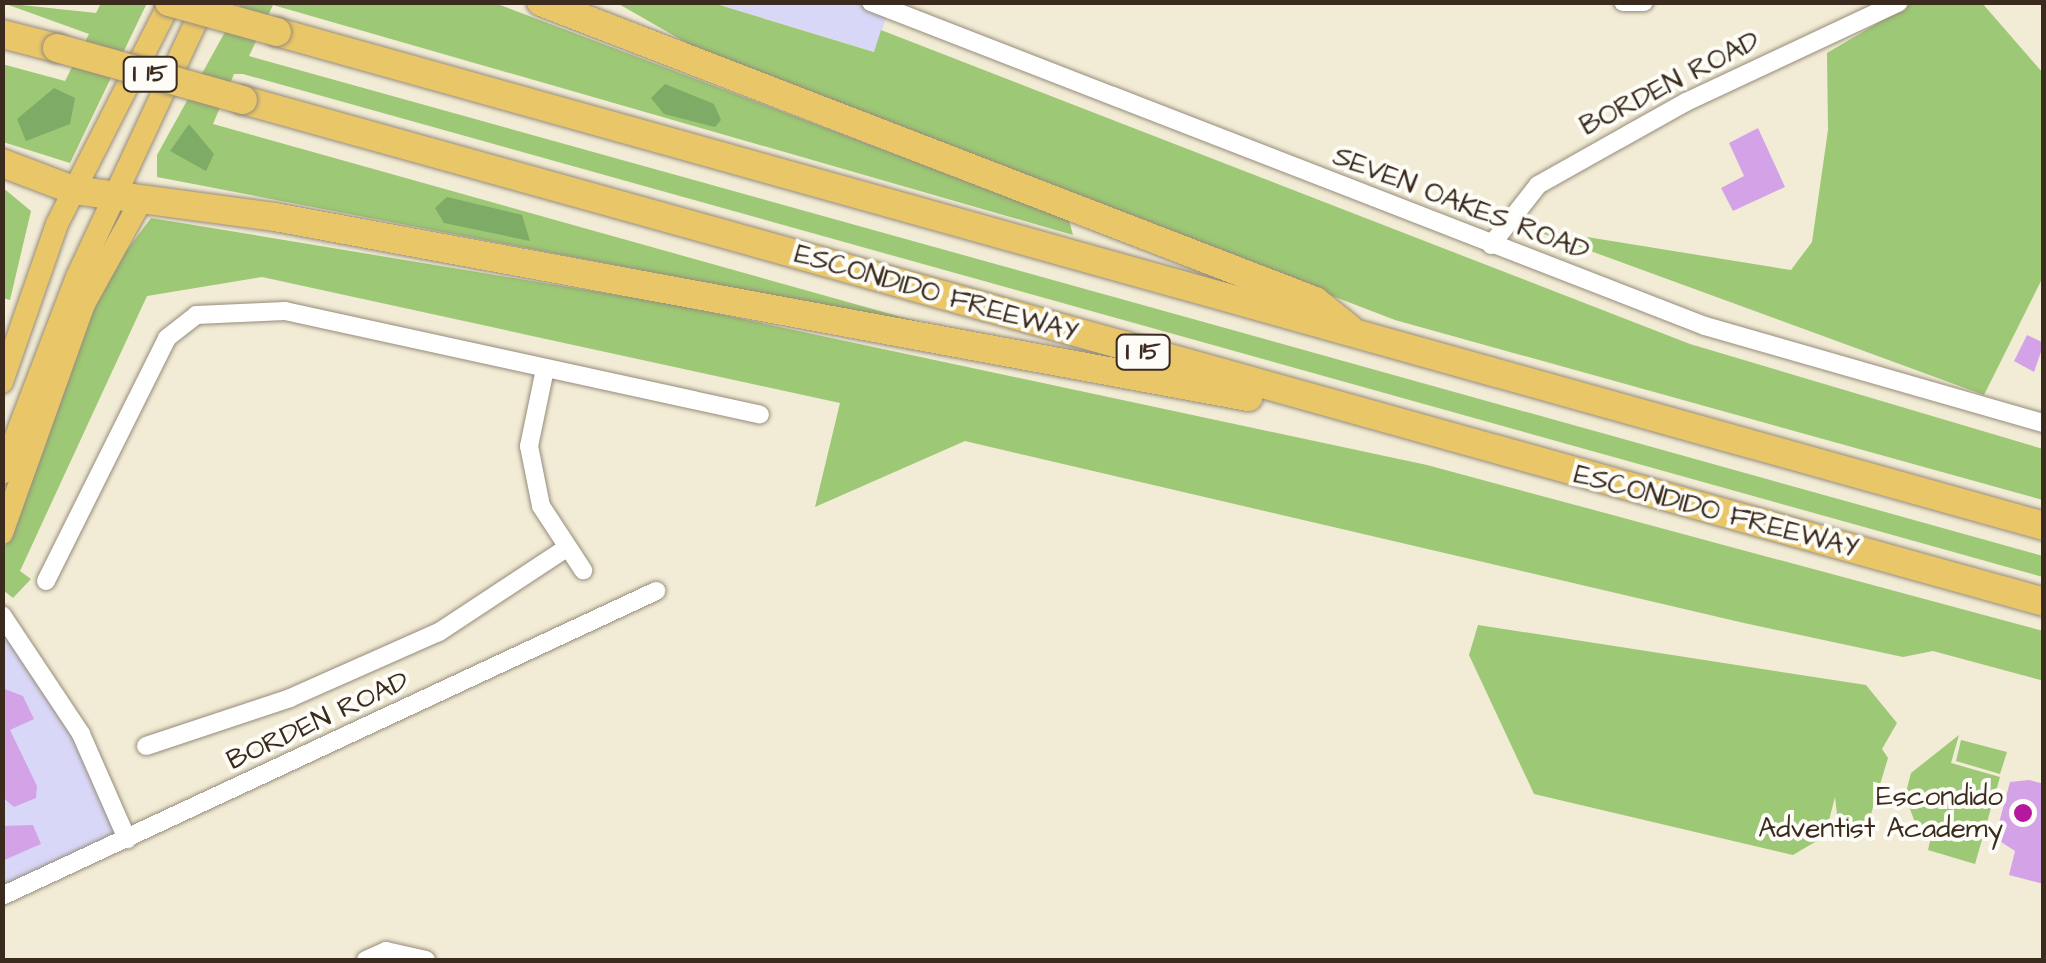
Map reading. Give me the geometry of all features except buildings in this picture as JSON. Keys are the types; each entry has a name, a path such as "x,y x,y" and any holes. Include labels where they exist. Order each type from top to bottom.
{"highway":[{"path":"170,2 2044,526"},
{"path":"541,2 1315,301 1359,336"},
{"name":"ESCONDIDO FREEWAY","path":"2,34 2044,602"},
{"path":"2,163 73,190 1370,415"}],"main road":[{"path":"2,382 73,190 170,2"},
{"path":"2,533 84,304 205,2"},
{"path":"2,473 128,197"}],"street":[{"name":"SEVEN OAKES ROAD","path":"871,2 1491,245 1830,368 2044,423"},
{"path":"1622,2 1644,2"},
{"name":"BORDEN ROAD","path":"1491,245 1538,185 1686,102 1899,2"},
{"path":"46,581 182,321 250,307 285,311 760,415"},
{"path":"545,369 529,446 541,506 565,549 583,570"},
{"path":"146,746 290,698 439,632 565,549"},
{"name":"BORDEN ROAD","path":"2,896 656,592"},
{"path":"2,615 80,734 127,839"},
{"path":"366,960 386,951 426,960"}],"shaded area":[{"path":"713,3 871,3 888,11 875,52"},
{"path":"2,615 41,665 127,839 2,896"}],"green space":[{"path":"3,3 96,13 101,3 147,3 70,163 3,142 2,64 65,81 89,34"},
{"path":"241,3 495,3 1069,220 1073,235 273,5 249,56 2043,556 2043,577 243,74 234,74 213,124 937,327 157,177 157,155"},
{"path":"617,3 713,3 874,52 881,30 1690,344 2043,449 2043,500 1395,320 713,58"},
{"path":"1912,3 1982,3 2043,73 2043,277 1984,395 1525,227 1791,270 1812,242 1828,130 1827,53"},
{"path":"665,84 714,104 721,120 715,127 664,114 651,98"},
{"path":"54,88 75,98 70,124 26,141 17,119"},
{"path":"189,124 214,154 206,171 170,151"},
{"path":"2,187 31,211 10,300 3,298"},
{"path":"447,197 522,215 530,241 444,223 435,208"},
{"path":"151,218 677,305 1427,465 2043,631 2044,681 1933,651 1903,657 1744,623 965,441 815,507 840,403 262,277 147,296 20,571 31,579 13,598 3,590 3,553 48,420 105,279"},
{"path":"1478,625 1866,685 1897,723 1882,749 1888,758 1865,834 1844,835 1847,816 1837,814 1835,797 1825,836 1793,855 1534,794 1469,655"},
{"path":"1959,735 1951,763 2000,777 1975,864 1928,850 1931,837 1919,833 1905,796 1911,773"},
{"path":"1961,740 2007,752 2000,774 1956,761"}],"place":[{"name":"Escondido Adventist Academy","path":"2023,813"}]}
